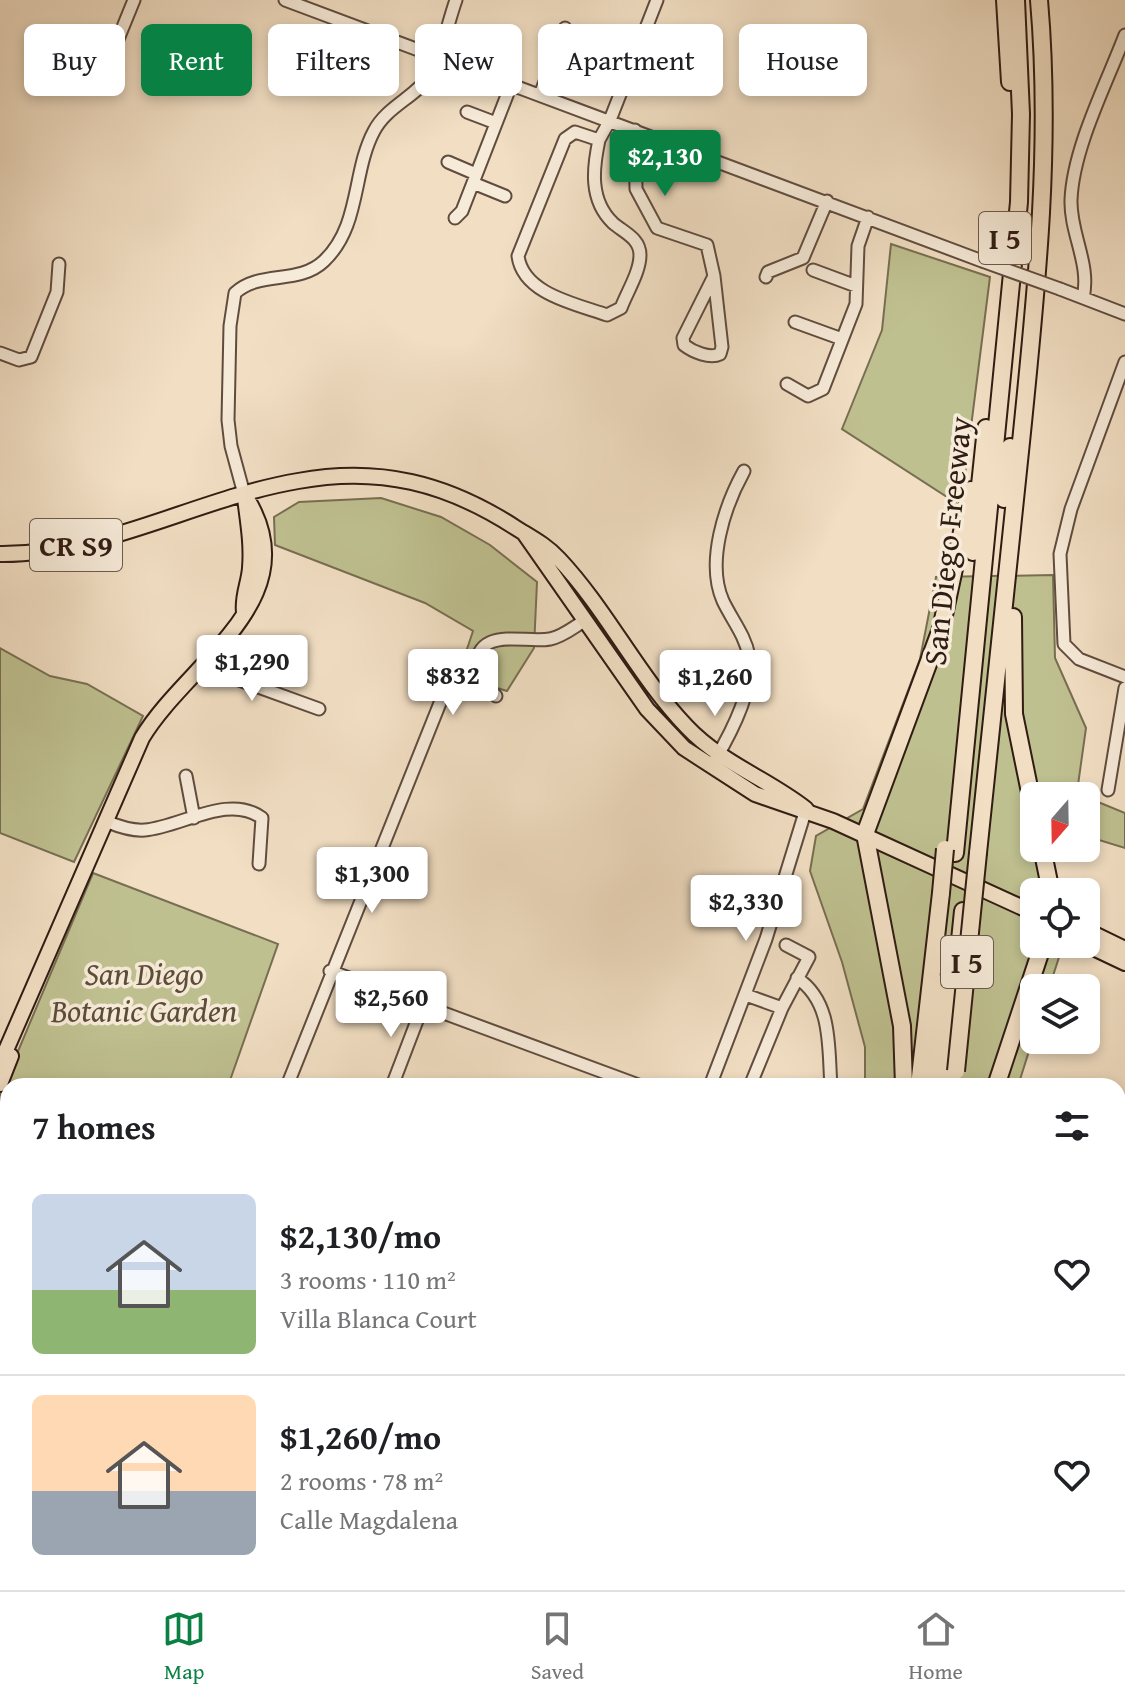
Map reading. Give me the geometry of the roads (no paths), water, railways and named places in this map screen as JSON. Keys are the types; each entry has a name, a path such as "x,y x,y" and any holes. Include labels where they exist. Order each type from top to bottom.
{"highway":[{"name":"San Diego Freeway","path":"955,1078 962,852 981,475 1011,177 1011,90 1005,0"},
{"path":"946,1078 963,911 962,852 1019,202 1021,114 1016,0"},
{"path":"962,852 1031,253 1035,68 1030,0"},
{"name":"San Diego Freeway","path":"920,1078 945,895 962,852 1026,388 1045,181 1045,72 1039,0"},
{"path":"1026,388 1011,651 1014,714 1028,782"},
{"path":"904,1078 902,1026 865,834 941,629 970,493 981,475"},
{"path":"932,1078 945,895"},
{"path":"999,1078 1038,958"}],"main road":[{"name":"CR S9","path":"0,554 23,554 73,546 244,494 325,476 394,476 437,487 485,508 541,541 561,561 689,730 719,754 782,789 806,809"},
{"path":"3,1060 152,721 215,656 244,612 242,601 250,570 250,542 244,494"},
{"name":"CR S9","path":"524,533 658,724 711,768 783,806 806,809 865,834 1020,906"},
{"path":"1100,937 1125,949"},
{"path":"1100,951 1125,963"}],"street":[{"path":"124,24 134,0"},
{"path":"285,0 415,49"},
{"path":"449,24 456,0"},
{"path":"599,140 575,132 565,139 518,256 520,268 527,279 549,294 607,315 621,308 640,254 637,242 612,222 596,193 594,164 599,140 610,120 657,0"},
{"path":"1083,298 1084,263 1071,203 1074,172 1125,35"},
{"path":"244,494 229,429 230,326 235,293 252,281 313,270 325,261 338,246 350,221 373,131 415,88"},
{"path":"455,218 475,179 507,96"},
{"path":"543,96 1125,314"},
{"path":"467,112 496,123"},
{"path":"635,130 636,189 662,231 707,245 714,276 722,347 720,354 714,357 690,349 684,345 683,338 714,276"},
{"path":"448,162 505,196"},
{"path":"766,277 768,272 803,258 827,201"},
{"path":"787,384 808,396 817,395 856,304 858,246 868,217"},
{"path":"0,353 19,360 31,357 57,292 59,264"},
{"path":"813,270 856,286"},
{"path":"795,322 842,339"},
{"path":"1125,362 1071,509 1060,554 1061,636 1070,653 1125,677"},
{"path":"711,768 744,696 749,673 750,658 741,631 724,603 715,570 728,511 744,471"},
{"path":"496,696 475,675 477,661 487,646 504,637 552,639 584,621"},
{"path":"215,656 239,680 319,709"},
{"path":"290,1078 330,971 446,688"},
{"path":"1108,790 1125,688"},
{"path":"186,776 194,818"},
{"path":"713,1078 746,995 806,809"},
{"path":"108,822 143,831 220,810 249,810 262,818 259,864"},
{"path":"753,1078 782,1008 809,957 786,945"},
{"path":"330,971 619,1078"},
{"path":"797,978 815,994 825,1018 830,1078"},
{"path":"746,995 782,1008"},
{"path":"395,1078 423,1005"}],"park label":[{"name":"San Diego Botanic Garden","path":"144,992"}]}
